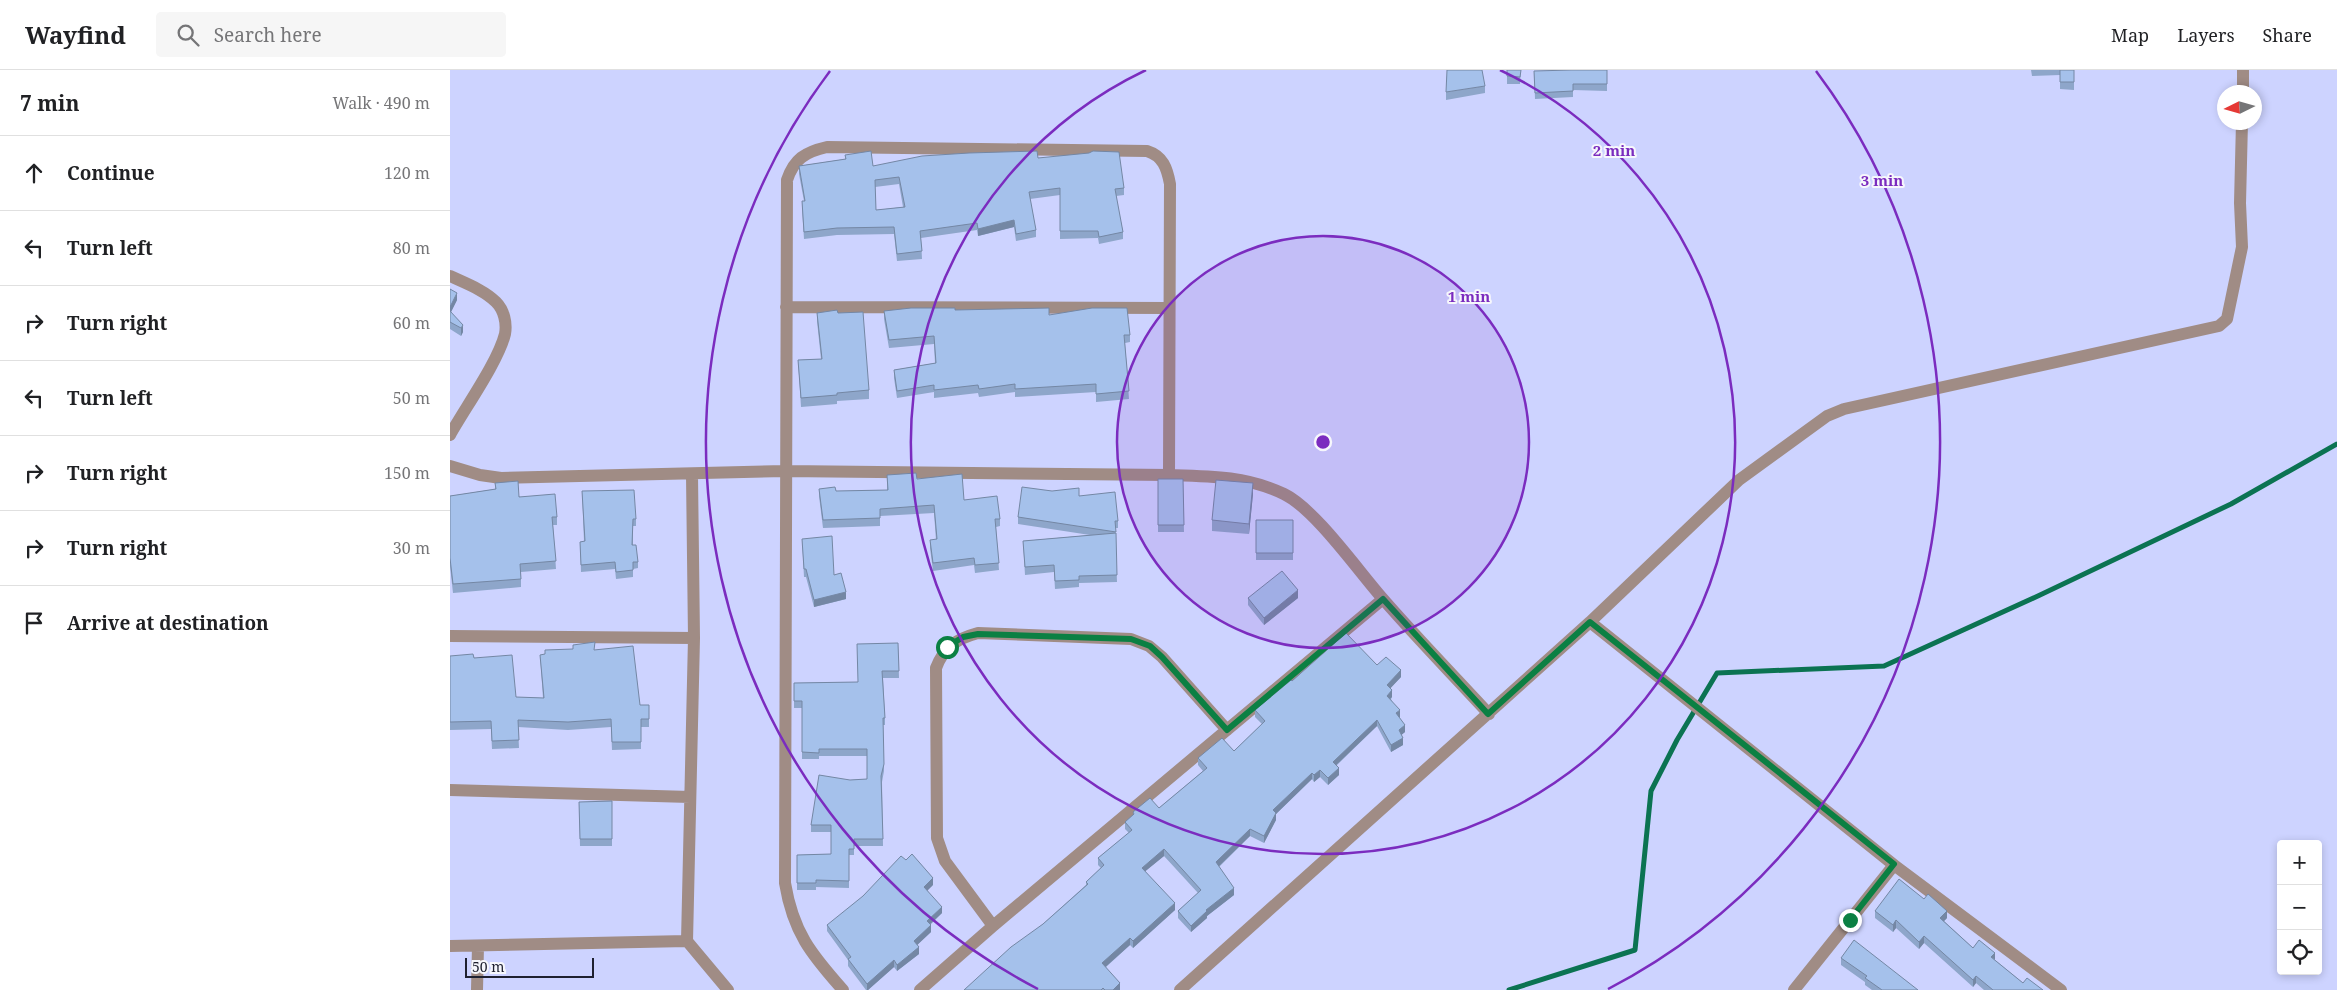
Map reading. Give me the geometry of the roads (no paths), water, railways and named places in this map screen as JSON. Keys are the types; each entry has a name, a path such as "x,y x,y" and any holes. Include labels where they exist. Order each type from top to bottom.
{"street":[{"path":"2243,70 2243,85"},
{"path":"1180,990 1590,622 1739,480 1827,416 1844,409 2219,326 2227,319 2242,247 2240,203 2242,130"},
{"path":"843,990 815,958 794,924 785,883 787,180 792,166 801,156 811,150 826,147 1147,151 1156,153 1163,161 1170,184 1168,475"},
{"path":"450,276 488,295 503,311 505,323 505,333 500,349 450,435"},
{"path":"786,307 1168,308"},
{"path":"450,466 480,475 501,478 692,475 785,471 1168,475 1228,477 1260,484 1286,495 1307,512 1488,714"},
{"path":"692,475 694,638 687,942 728,990"},
{"path":"920,990 993,926 1383,599"},
{"path":"1590,622 1894,864 2061,990"},
{"path":"993,926 945,861 937,838 936,668 947,647 963,637 978,634 1131,639 1150,646 1162,657 1227,730"},
{"path":"450,636 694,638"},
{"path":"450,790 690,797"},
{"path":"1798,989 1894,864"},
{"path":"450,946 687,942"},
{"path":"477,990 478,946"}],"waterway":[{"path":"1509,990 1635,950 1651,791 1677,740 1717,673 1884,666 2040,595 2231,504 2337,444"}]}
